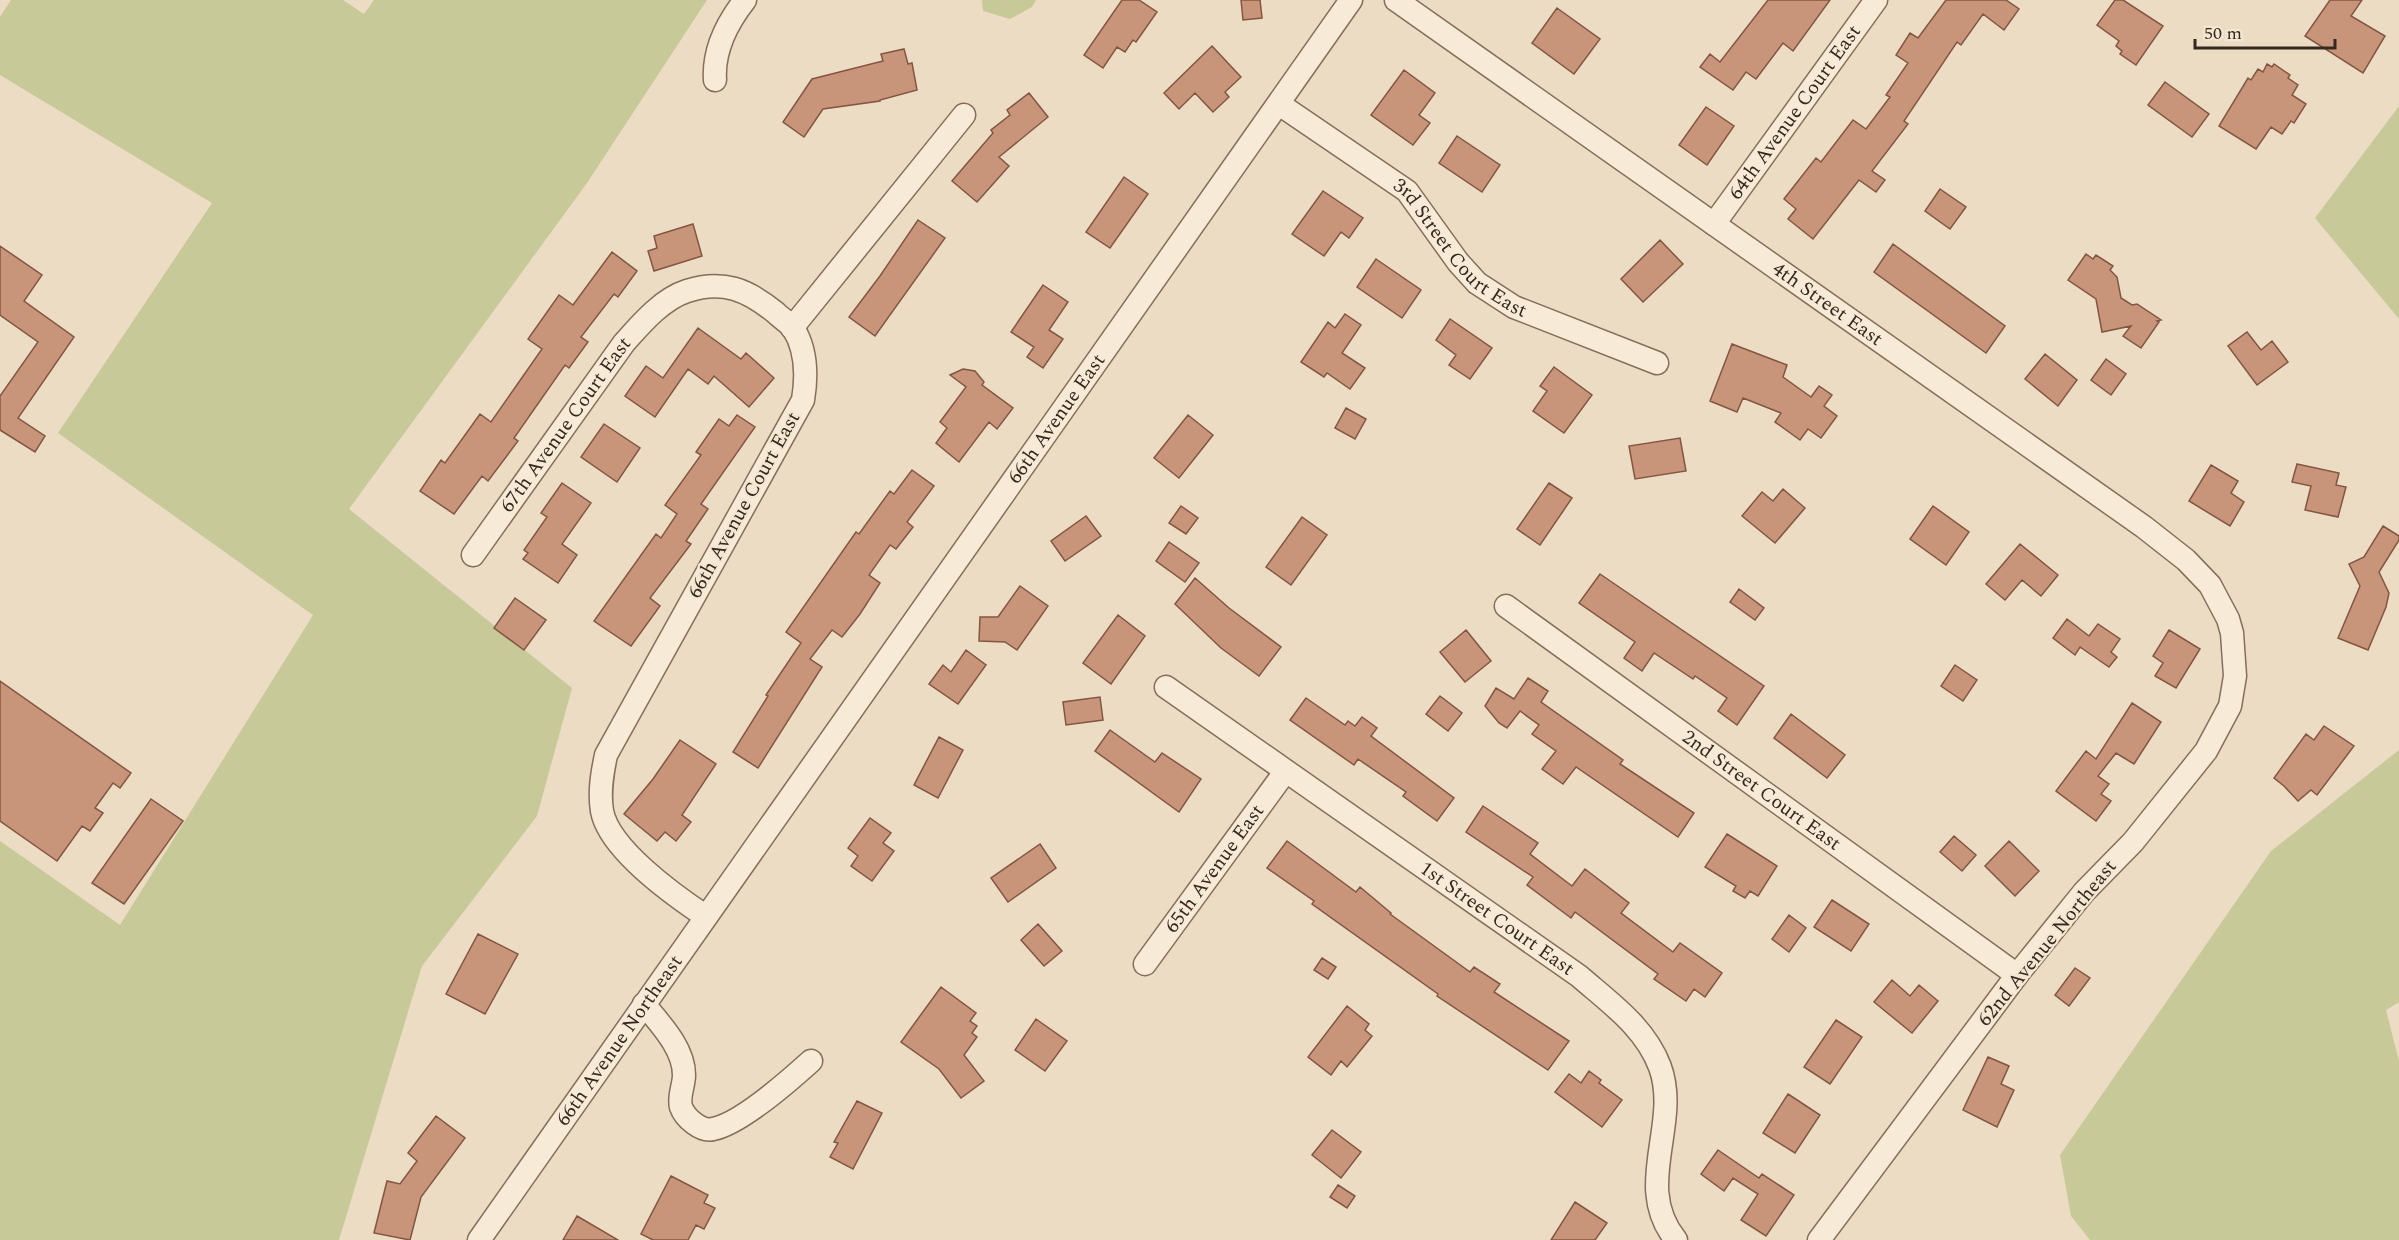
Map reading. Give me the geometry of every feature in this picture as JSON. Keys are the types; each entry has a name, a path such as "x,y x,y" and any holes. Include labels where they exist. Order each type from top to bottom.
{"street":[{"path":"715,80 714,69 721,38 745,0"},
{"name":"66th Avenue East","path":"760,838 1351,0"},
{"name":"4th Street East","path":"1396,0 2144,527 2186,560 2210,585 2228,619 2232,633"},
{"name":"64th Avenue Court East","path":"1714,225 1876,0"},
{"name":"3rd Street Court East","path":"1279,104 1407,191 1458,262 1477,283 1494,296 1514,307 1657,363"},
{"path":"792,328 964,115"},
{"name":"67th Avenue Court East","path":"473,555 624,343 647,318 669,300 685,291 705,286 740,289 755,297 792,328"},
{"name":"66th Avenue Court East","path":"705,916 644,870 608,827 602,813 601,777 606,755 803,400 806,380 805,359 792,328"},
{"name":"2nd Street Court East","path":"1506,606 2017,975"},
{"name":"62nd Avenue Northeast","path":"1819,1240 2017,975 2084,892 2133,842 2206,751 2230,706 2235,676 2232,633"},
{"name":"1st Street Court East","path":"1166,687 1579,976 1627,1017 1642,1033 1660,1068 1666,1105 1659,1146 1656,1186 1666,1228 1676,1240"},
{"name":"65th Avenue East","path":"1145,964 1285,772"},
{"name":"66th Avenue Northeast","path":"479,1240 760,838"},
{"path":"644,1004 673,1042 684,1066 680,1100 682,1109 693,1123 705,1129 714,1129 746,1113 812,1061"}],"green space":[{"path":"11,0 343,0 364,14 374,0 707,0 587,183 349,509 572,688 537,816 422,966 339,1240 0,1240 0,841 120,925 313,615 58,433 212,203 0,75 0,17"},
{"path":"982,0 1036,0 1032,7 1010,19 983,11"},
{"path":"2399,106 2399,319 2315,218"},
{"path":"2399,750 2399,1002 2386,1010 2399,1061 2399,1240 2090,1240 2071,1216 2060,1155 2271,851"}],"building":[{"path":"1122,0 1139,0 1157,12 1136,42 1133,40 1125,52 1117,47 1103,68 1084,55"},
{"path":"1241,0 1260,0 1262,18 1243,20"},
{"path":"1768,0 1830,0 1793,51 1783,43 1756,79 1746,72 1733,90 1700,67 1710,54 1720,62"},
{"path":"1946,0 2006,0 2019,9 2004,30 1983,14 1961,45 1957,42 1904,121 1908,124 1872,171 1885,180 1876,192 1859,180 1813,239 1788,219 1796,209 1784,199 1816,158 1821,162 1853,120 1866,129 1890,97 1886,95 1908,63 1896,55 1910,33 1918,38"},
{"path":"2115,0 2123,0 2163,26 2136,65 2120,54 2122,51 2116,46 2119,41 2097,25"},
{"path":"2330,0 2362,0 2351,16 2385,36 2363,73 2305,36"},
{"path":"1557,8 1600,39 1574,74 1532,43"},
{"path":"1212,46 1241,77 1225,92 1229,97 1213,112 1195,93 1179,109 1164,93"},
{"path":"904,49 908,64 912,63 917,90 880,101 823,109 804,137 783,122 812,79 883,61 881,54"},
{"path":"2267,64 2272,67 2274,64 2290,75 2288,78 2298,85 2292,95 2306,104 2294,123 2291,121 2282,134 2271,127 2256,149 2219,126 2248,78 2251,80 2258,69 2263,72"},
{"path":"1404,70 1435,93 1419,115 1430,123 1413,145 1371,115"},
{"path":"2165,82 2209,114 2192,137 2148,105"},
{"path":"1029,93 1048,117 999,157 1009,166 977,202 952,181 993,133 991,130 1010,115 1007,110"},
{"path":"1706,107 1734,126 1707,165 1679,145"},
{"path":"1457,136 1500,165 1482,192 1439,163"},
{"path":"1124,177 1148,194 1110,248 1086,232"},
{"path":"1940,189 1966,207 1950,229 1925,211"},
{"path":"1323,191 1363,218 1349,238 1341,232 1324,256 1292,234"},
{"path":"918,220 945,238 875,336 849,317"},
{"path":"693,224 702,256 654,271 648,251 657,248 654,236"},
{"path":"1660,240 1683,264 1643,302 1621,279"},
{"path":"1893,244 2005,326 1986,353 1874,272"},
{"path":"0,246 42,275 24,301 74,337 18,418 45,436 35,452 0,430 0,396 38,342 0,315"},
{"path":"612,252 637,271 618,297 614,294 581,337 588,342 569,368 565,365 514,438 518,441 488,481 482,476 454,514 420,491 441,460 445,463 480,414 491,422 542,349 528,339 559,295 573,305"},
{"path":"2086,254 2093,259 2096,255 2113,266 2110,270 2117,277 2121,298 2132,305 2137,304 2161,320 2157,321 2159,322 2141,348 2123,336 2131,326 2102,332 2096,299 2068,280"},
{"path":"1376,259 1421,290 1402,318 1357,287"},
{"path":"1043,285 1068,302 1049,330 1063,339 1043,368 1027,357 1034,347 1011,332"},
{"path":"1345,314 1361,325 1342,353 1365,368 1350,389 1327,373 1324,377 1301,362 1328,322 1335,328"},
{"path":"1450,319 1492,348 1470,379 1449,365 1456,355 1436,340"},
{"path":"698,328 741,359 746,353 774,378 749,407 714,376 708,384 688,369 655,417 625,396 646,366 663,378"},
{"path":"2247,332 2261,350 2272,341 2288,362 2257,385 2228,346"},
{"path":"1732,344 1787,365 1783,377 1811,397 1819,386 1832,395 1824,406 1837,416 1821,438 1808,429 1800,440 1775,422 1781,413 1743,398 1737,412 1710,401"},
{"path":"2045,354 2077,380 2058,406 2025,379"},
{"path":"2106,359 2126,374 2111,395 2091,380"},
{"path":"1554,367 1592,395 1564,433 1533,411 1547,391 1540,386"},
{"path":"963,369 975,371 984,382 982,385 1013,408 997,429 989,422 959,462 936,443 947,428 940,422 966,387 950,375"},
{"path":"1346,408 1366,419 1355,439 1335,428"},
{"path":"737,415 755,427 701,504 708,509 686,541 691,544 650,598 660,606 631,646 594,621 656,534 661,538 677,514 665,505 701,455 696,452 719,419 729,426"},
{"path":"1188,415 1213,435 1179,478 1154,458"},
{"path":"604,424 640,448 617,482 581,457"},
{"path":"1680,438 1686,471 1635,479 1629,446"},
{"path":"2297,464 2339,473 2336,485 2346,487 2338,517 2305,510 2311,486 2292,482"},
{"path":"2211,465 2238,481 2231,493 2244,502 2230,526 2189,501"},
{"path":"912,470 934,486 907,522 913,527 896,549 890,545 869,575 880,583 860,614 842,637 832,630 810,659 822,667 758,768 733,752 768,696 766,695 801,643 786,632 856,532 859,534 890,491 894,494"},
{"path":"562,483 591,503 562,544 577,555 558,583 523,559 528,553 524,550 547,517 541,513"},
{"path":"1549,483 1572,498 1540,545 1517,529"},
{"path":"1783,489 1805,508 1775,543 1742,516 1762,492 1773,501"},
{"path":"1181,506 1198,518 1186,534 1169,523"},
{"path":"1933,506 1969,532 1946,565 1910,539"},
{"path":"1086,516 1101,536 1065,561 1051,541"},
{"path":"1302,517 1327,535 1291,585 1266,567"},
{"path":"2383,526 2399,536 2399,540 2379,572 2389,593 2386,607 2368,650 2338,638 2360,586 2349,564 2364,557"},
{"path":"1169,542 1199,563 1185,582 1156,561"},
{"path":"2020,544 2058,575 2041,596 2022,580 2005,600 1986,584"},
{"path":"1600,574 1764,686 1737,725 1718,711 1727,698 1695,676 1693,679 1654,653 1642,671 1624,658 1635,642 1579,603"},
{"path":"1195,578 1229,608 1281,647 1259,676 1221,648 1175,604"},
{"path":"1020,586 1048,606 1017,650 1005,642 979,641 980,617 998,617"},
{"path":"1739,589 1764,608 1755,620 1730,602"},
{"path":"515,598 546,620 524,650 494,628"},
{"path":"1118,615 1145,636 1111,684 1083,663"},
{"path":"2067,619 2089,636 2098,624 2120,639 2111,652 2117,657 2109,667 2080,647 2075,655 2053,638"},
{"path":"1466,630 1491,661 1465,682 1440,652"},
{"path":"2169,630 2200,649 2176,688 2155,676 2163,663 2153,656"},
{"path":"966,650 986,665 958,704 929,684 943,665 951,672"},
{"path":"1955,665 1977,680 1963,701 1941,686"},
{"path":"1528,678 1548,691 1541,702 1623,760 1620,764 1694,813 1678,837 1576,767 1563,784 1542,769 1556,751 1532,734 1539,725 1520,711 1507,728 1499,723 1485,706 1496,688 1514,699"},
{"path":"0,681 131,773 120,788 113,783 95,808 103,813 90,831 82,826 57,861 0,821"},
{"path":"1440,696 1462,713 1448,731 1426,714"},
{"path":"1100,697 1103,720 1066,725 1063,702"},
{"path":"1306,698 1345,725 1348,721 1355,726 1362,717 1377,728 1371,736 1454,798 1437,821 1403,796 1406,792 1358,759 1354,765 1290,720"},
{"path":"2132,703 2161,722 2134,764 2116,753 2098,776 2109,784 2101,794 2111,801 2096,821 2056,791 2086,751 2096,759"},
{"path":"1791,714 1845,755 1827,778 1774,738"},
{"path":"2324,726 2354,746 2317,795 2311,790 2298,801 2274,778 2306,734 2314,740"},
{"path":"1110,730 1155,762 1162,753 1201,779 1179,812 1095,751"},
{"path":"939,737 963,750 938,798 914,785"},
{"path":"680,740 716,764 682,815 691,822 676,841 665,832 657,841 624,814 653,779"},
{"path":"151,799 183,821 124,904 92,883"},
{"path":"1483,806 1538,843 1530,854 1572,886 1585,869 1629,903 1621,913 1673,952 1680,943 1722,973 1705,997 1694,989 1686,1001 1654,979 1658,974 1575,912 1571,918 1527,885 1533,877 1466,832"},
{"path":"870,818 891,833 883,843 894,851 872,881 851,866 858,856 848,848"},
{"path":"1727,834 1777,866 1758,896 1750,891 1745,898 1733,891 1736,886 1705,867"},
{"path":"1954,836 1976,855 1962,871 1940,852"},
{"path":"1287,841 1356,892 1360,887 1390,914 1470,972 1474,967 1500,984 1494,992 1569,1041 1548,1070 1437,996 1438,994 1312,904 1314,901 1267,868"},
{"path":"2009,841 2039,871 2015,896 1985,866"},
{"path":"1040,844 1056,868 1008,902 991,878"},
{"path":"1832,900 1869,924 1851,951 1814,927"},
{"path":"1789,915 1806,928 1789,952 1772,939"},
{"path":"1038,924 1062,951 1044,966 1021,940"},
{"path":"478,934 518,954 485,1014 446,994"},
{"path":"1322,958 1336,967 1328,979 1314,970"},
{"path":"2075,968 2090,978 2069,1006 2055,995"},
{"path":"1892,980 1910,996 1919,985 1938,1001 1912,1033 1874,1002"},
{"path":"941,987 976,1013 970,1021 977,1026 972,1033 977,1037 964,1055 984,1081 961,1098 939,1069 901,1042"},
{"path":"1347,1006 1369,1024 1365,1030 1372,1036 1347,1067 1341,1061 1331,1075 1308,1057"},
{"path":"1036,1019 1067,1041 1045,1071 1015,1050"},
{"path":"1836,1020 1862,1037 1830,1084 1804,1067"},
{"path":"1988,1057 2009,1066 2001,1084 2014,1090 1997,1127 1963,1110"},
{"path":"1589,1071 1601,1080 1599,1083 1622,1100 1602,1127 1555,1092 1569,1074 1581,1083"},
{"path":"1788,1094 1820,1115 1795,1153 1763,1133"},
{"path":"857,1101 882,1113 853,1169 830,1157 838,1143 834,1142"},
{"path":"436,1116 465,1138 421,1197 410,1240 374,1233 387,1181 400,1184 417,1161 408,1153"},
{"path":"1332,1130 1361,1152 1341,1178 1312,1155"},
{"path":"1718,1150 1759,1178 1762,1174 1794,1195 1766,1236 1741,1220 1758,1194 1733,1178 1724,1191 1701,1174"},
{"path":"671,1176 708,1195 704,1203 715,1208 704,1229 696,1225 688,1240 653,1240 641,1234"},
{"path":"1338,1185 1355,1196 1347,1208 1330,1197"},
{"path":"1575,1202 1607,1223 1595,1240 1551,1240"},
{"path":"577,1216 618,1240 563,1240"}]}
